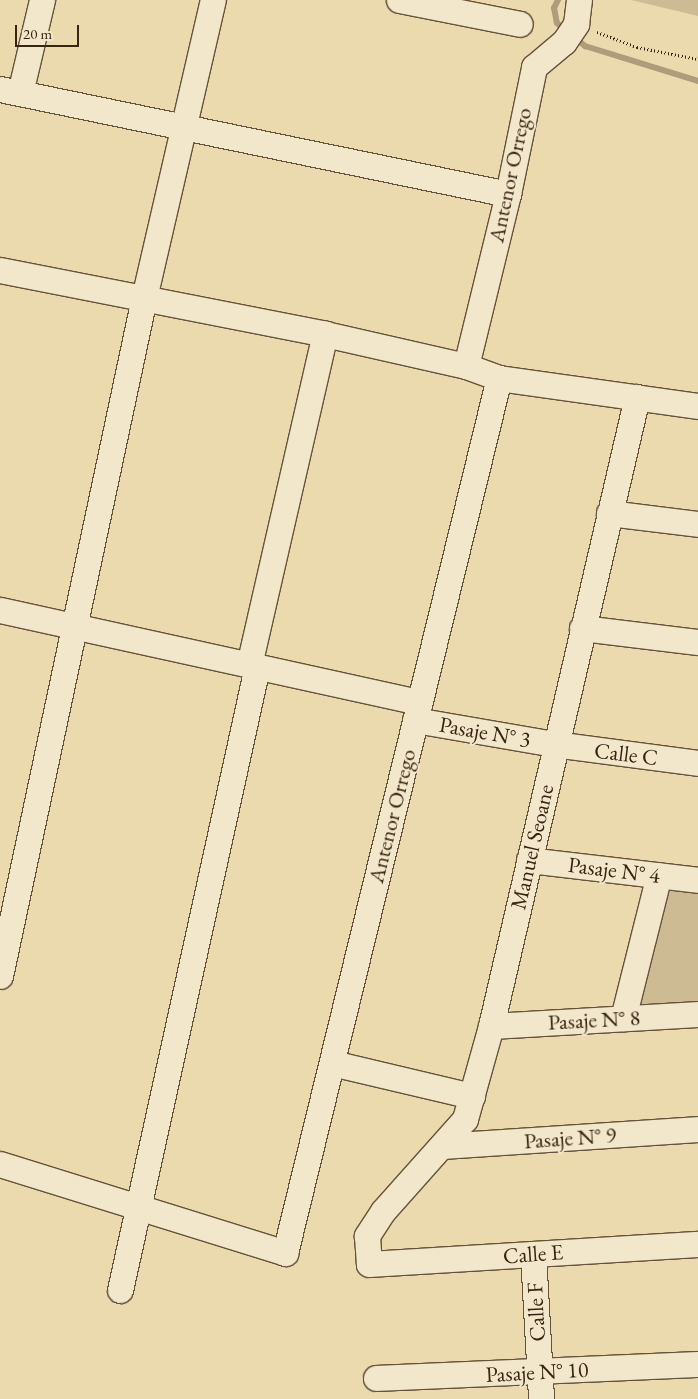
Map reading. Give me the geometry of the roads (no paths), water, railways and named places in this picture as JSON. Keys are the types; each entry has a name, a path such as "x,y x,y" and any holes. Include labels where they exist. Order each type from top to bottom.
{"street":[{"path":"42,0 10,91 508,194"},
{"path":"0,976 144,298 213,0"},
{"path":"399,0 520,24"},
{"name":"Antenor Orrego","path":"466,366 508,194 534,67 570,33 579,0"},
{"path":"0,270 325,334 466,366 499,378 698,406"},
{"path":"120,1290 325,334"},
{"name":"Antenor Orrego","path":"139,1208 285,1253 332,1063 413,710 499,378"},
{"name":"Manuel Seoane","path":"369,1264 367,1236 383,1211 443,1146 465,1118 472,1096 491,1026 554,744 637,397"},
{"path":"609,513 698,524"},
{"name":"Pasaje N° 3","path":"0,610 253,666 413,710 554,744"},
{"path":"582,628 698,642"},
{"name":"Calle C","path":"554,744 698,763"},
{"name":"Pasaje N° 4","path":"529,860 698,880"},
{"path":"623,1018 659,875"},
{"name":"Pasaje N° 8","path":"491,1026 698,1014"},
{"path":"332,1063 472,1096"},
{"name":"Pasaje N° 9","path":"443,1146 698,1129"},
{"path":"0,1164 139,1208"},
{"name":"Calle E","path":"369,1264 698,1244"},
{"name":"Calle F","path":"533,1254 541,1399"},
{"name":"Pasaje N° 10","path":"376,1378 698,1364"}],"waterway":[{"path":"558,0 554,8 557,23 565,30"},
{"path":"573,36 585,46 698,81"}]}
